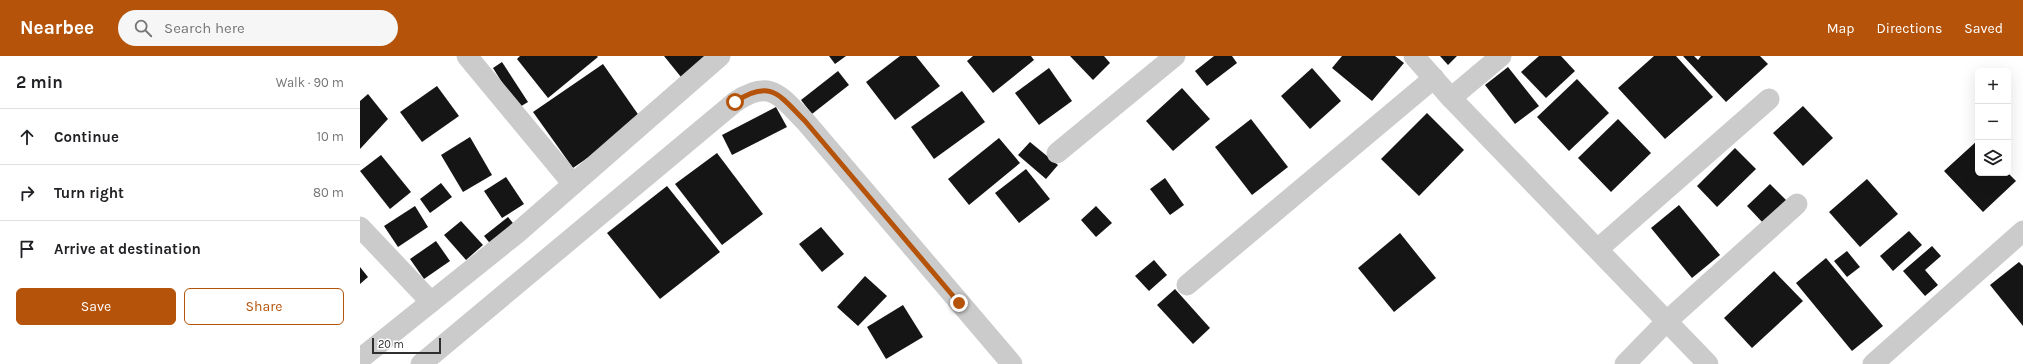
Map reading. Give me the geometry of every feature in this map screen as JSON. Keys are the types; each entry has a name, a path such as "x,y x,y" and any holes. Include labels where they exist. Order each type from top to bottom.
{"street":[{"path":"467,56 573,184"},
{"path":"360,358 516,234 720,56"},
{"path":"1057,153 1175,56"},
{"path":"1414,56 1451,98 1708,364"},
{"path":"1451,98 1501,56"},
{"path":"1187,285 1434,78"},
{"path":"421,364 735,102 746,94 767,90 775,92 805,121 1012,364"},
{"path":"1598,249 1769,99"},
{"path":"1624,364 1667,321 1797,204"},
{"path":"360,227 431,302"},
{"path":"1873,364 2023,231"}],"building":[{"path":"520,56 598,57 548,98 517,59"},
{"path":"664,56 718,56 685,82"},
{"path":"829,56 846,56 835,64"},
{"path":"900,56 916,56 940,86 895,120 866,82"},
{"path":"973,56 1031,56 1034,60 993,93 967,61"},
{"path":"1070,56 1104,56 1110,63 1093,80"},
{"path":"1214,56 1232,56 1237,63 1207,86 1195,71"},
{"path":"1342,56 1395,56 1404,63 1372,101 1332,68"},
{"path":"1440,56 1457,56 1448,65"},
{"path":"1539,56 1561,56 1575,71 1546,98 1521,72"},
{"path":"1654,56 1676,56 1713,97 1665,139 1618,88"},
{"path":"1683,56 1694,56 1698,60 1701,56 1760,56 1768,64 1726,102"},
{"path":"502,62 528,102 518,108 493,68"},
{"path":"603,64 642,120 573,168 533,112"},
{"path":"1508,67 1539,106 1515,124 1485,85"},
{"path":"1049,68 1072,101 1039,125 1015,93"},
{"path":"1312,68 1341,101 1310,129 1281,96"},
{"path":"838,71 849,85 812,114 801,100"},
{"path":"1577,79 1609,113 1569,151 1537,117"},
{"path":"437,86 459,116 422,142 400,112"},
{"path":"1182,88 1210,119 1173,151 1146,121"},
{"path":"962,91 985,122 934,159 911,127"},
{"path":"368,94 388,119 360,149 360,101"},
{"path":"1803,106 1833,138 1803,166 1773,133"},
{"path":"776,107 787,127 732,155 722,135"},
{"path":"1427,113 1464,150 1419,196 1381,159"},
{"path":"1251,119 1288,167 1252,195 1215,147"},
{"path":"1618,119 1651,153 1611,192 1578,158"},
{"path":"470,137 492,175 463,192 441,155"},
{"path":"999,138 1020,163 969,205 948,179"},
{"path":"1030,142 1058,165 1046,179 1018,155"},
{"path":"1975,143 1975,176 2011,176 2016,181 1983,212 1944,171"},
{"path":"1735,148 1756,169 1717,207 1697,186"},
{"path":"717,153 763,214 722,245 675,184"},
{"path":"381,155 411,192 390,209 360,171"},
{"path":"1026,169 1050,199 1019,223 995,193"},
{"path":"506,177 524,204 502,218 484,191"},
{"path":"1165,178 1184,205 1170,215 1150,189"},
{"path":"1867,179 1898,214 1860,247 1829,212"},
{"path":"441,183 452,197 430,213 420,199"},
{"path":"1770,184 1787,201 1764,224 1747,206"},
{"path":"667,186 720,252 660,299 607,233"},
{"path":"1679,205 1720,255 1692,278 1651,228"},
{"path":"415,206 428,227 398,247 384,226"},
{"path":"1096,206 1112,223 1096,237 1081,220"},
{"path":"508,217 517,228 493,247 484,236"},
{"path":"461,221 483,245 466,260 444,235"},
{"path":"821,227 844,254 822,272 799,244"},
{"path":"1909,231 1922,245 1893,271 1880,256"},
{"path":"1400,233 1436,278 1394,312 1358,268"},
{"path":"436,241 450,261 424,279 410,259"},
{"path":"1932,246 1941,256 1925,270 1938,285 1925,296 1903,271"},
{"path":"1847,251 1860,267 1847,277 1834,261"},
{"path":"1826,258 1883,326 1852,351 1796,283"},
{"path":"1154,260 1167,275 1149,291 1135,276"},
{"path":"2019,262 2023,266 2023,326 1990,285"},
{"path":"360,267 368,277 360,284"},
{"path":"1774,271 1803,301 1752,348 1724,318"},
{"path":"865,276 887,296 858,326 837,307"},
{"path":"1175,289 1210,328 1193,344 1157,305"},
{"path":"903,305 923,337 886,359 867,327"}],"route":[{"path":"735,102 746,94 767,90 775,92 783,99 805,121 959,303"}]}
